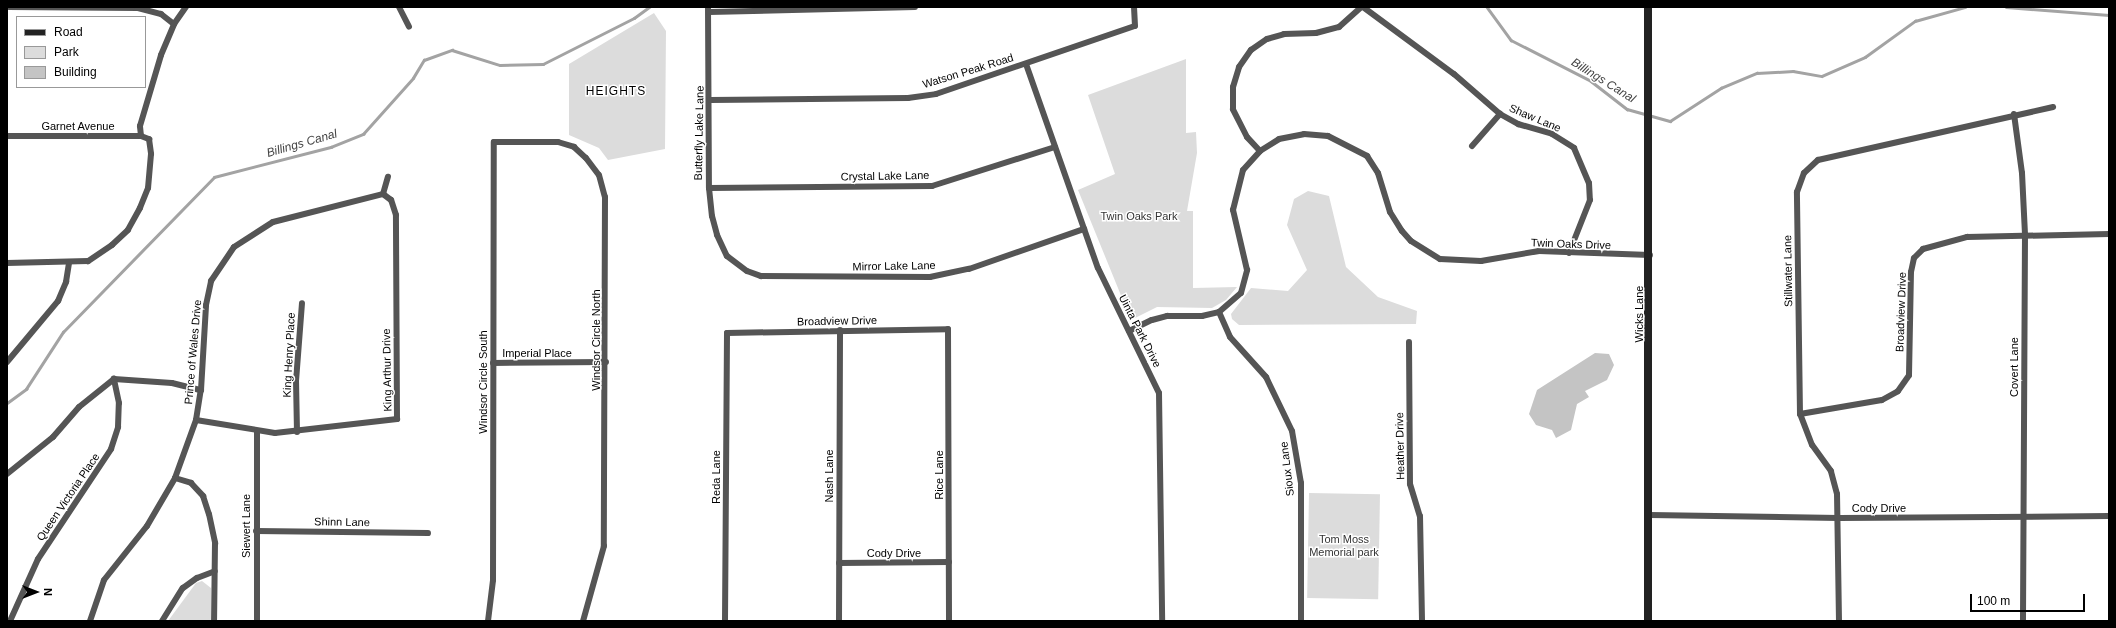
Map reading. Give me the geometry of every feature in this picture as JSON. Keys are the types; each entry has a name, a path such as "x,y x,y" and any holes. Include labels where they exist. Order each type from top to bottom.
{"main road":[{"name":"Wicks Lane","path":"1648,7 1650,105 1650,515 1648,621"}],"street":[{"path":"9,7 108,7 149,10 174,24"},
{"path":"141,136 140,126 161,54 174,24 186,7"},
{"path":"399,7 409,28"},
{"path":"708,9 915,7"},
{"name":"Watson Peak Road","path":"710,100 908,98 936,94 1135,26 1134,7"},
{"path":"1260,151 1247,137 1233,109 1233,87 1239,67 1252,50 1267,39 1284,34 1316,33 1339,27 1362,7"},
{"name":"Shaw Lane","path":"1362,7 1454,74 1500,114 1518,124 1552,134 1574,148 1583,163 1589,184 1590,200 1569,253"},
{"name":"Butterfly Lake Lane","path":"708,9 710,100 708,188 717,236 727,256"},
{"name":"Uinta Park Drive","path":"1026,64 1098,268 1159,393 1162,621"},
{"name":"Stillwater Lane","path":"1839,621 1839,518 1831,471 1812,445 1800,414 1797,192 1804,173 1818,160 2014,114 2053,107"},
{"path":"1472,146 1500,114"},
{"name":"Covert Lane","path":"2014,114 2022,173 2025,235 2023,621"},
{"name":"Twin Oaks Drive","path":"1129,331 1152,320 1168,316 1202,316 1219,312 1241,293 1245,281 1245,254 1235,228 1232,210 1243,170 1260,151 1279,139 1304,134 1328,136 1349,145 1367,156 1378,173 1390,212 1402,231 1411,241 1440,259 1481,261 1517,253 1650,255"},
{"name":"Garnet Avenue","path":"7,136 141,136 148,140 151,154 148,188 128,230 97,256 88,261 69,262"},
{"name":"Windsor Circle North","path":"494,142 563,144 574,147 598,175 605,197 606,362 604,546 583,621"},
{"name":"Windsor Circle South","path":"488,621 493,580 494,142"},
{"name":"Crystal Lake Lane","path":"708,188 932,186 1055,147"},
{"path":"383,194 388,177"},
{"name":"Prince of Wales Drive","path":"90,621 104,580 147,526 175,478 196,420 201,390 206,305 211,281 234,247 273,222 383,194"},
{"name":"King Arthur Drive","path":"196,420 257,431 297,432 398,419 396,215 391,200 383,194"},
{"name":"Mirror Lake Lane","path":"727,256 747,271 761,276 930,277 969,269 1084,229"},
{"name":"Broadview Drive","path":"1800,414 1882,400 1898,391 1909,375 1911,272 1914,258 1923,249 1954,239 2025,235 2109,234"},
{"path":"7,263 69,262 66,282 58,301 7,362"},
{"name":"King Henry Place","path":"297,432 296,381 302,303"},
{"name":"Sioux Lane","path":"1219,312 1230,337 1266,377 1292,431 1301,483 1301,621"},
{"name":"Broadview Drive","path":"727,333 948,329"},
{"name":"Rice Lane","path":"948,329 949,621"},
{"name":"Nash Lane","path":"839,621 840,330"},
{"name":"Reda Lane","path":"725,621 727,333"},
{"name":"Heather Drive","path":"1409,342 1410,484 1420,516 1422,621"},
{"name":"Imperial Place","path":"493,363 606,362"},
{"path":"7,474 53,437 79,407 114,379 172,383 201,390"},
{"name":"Queen Victoria Place","path":"10,621 38,559 111,449 118,427 119,403 114,379"},
{"name":"Siewert Lane","path":"257,431 257,621"},
{"path":"175,478 191,484 203,496 212,527 215,571 214,621"},
{"name":"Cody Drive","path":"1650,515 1839,518 2024,515 2109,516"},
{"name":"Shinn Lane","path":"256,532 428,533"},
{"name":"Cody Drive","path":"839,563 949,562"},
{"path":"162,621 184,588 197,578 215,571"}],"green space":[{"path":"654,13 666,31 665,149 608,160 599,148 569,135 569,64"},
{"name":"Twin Oaks Park","path":"1186,59 1186,133 1196,132 1197,153 1187,211 1193,211 1193,288 1237,287 1226,300 1212,308 1157,307 1131,320 1078,190 1115,174 1088,95"},
{"path":"1308,191 1329,196 1346,267 1378,297 1417,311 1416,324 1239,325 1232,319 1231,314 1251,288 1288,291 1307,270 1287,225 1294,199"},
{"name":"Tom Moss Memorial park","path":"1309,493 1380,494 1378,599 1307,598"},
{"path":"202,581 211,588 211,621 168,621 196,583"}],"building":[{"path":"1595,353 1609,354 1614,365 1607,380 1585,391 1589,397 1577,404 1571,430 1556,438 1552,430 1536,425 1529,414 1537,390"}],"waterway":[{"name":"Billings Canal","path":"7,403 26,389 63,332 214,177 331,147 363,134 413,78 424,60 452,50 500,65 543,64 634,18 649,7"},
{"name":"Billings Canal","path":"1487,7 1511,40 1591,81 1627,109 1670,121 1721,88 1757,73 1793,71 1822,76 1865,57 1915,21 1965,7"},
{"name":"Billings Canal","path":"2006,7 2109,15"}],"district":[{"name":"HEIGHTS","path":"616,92"}]}
